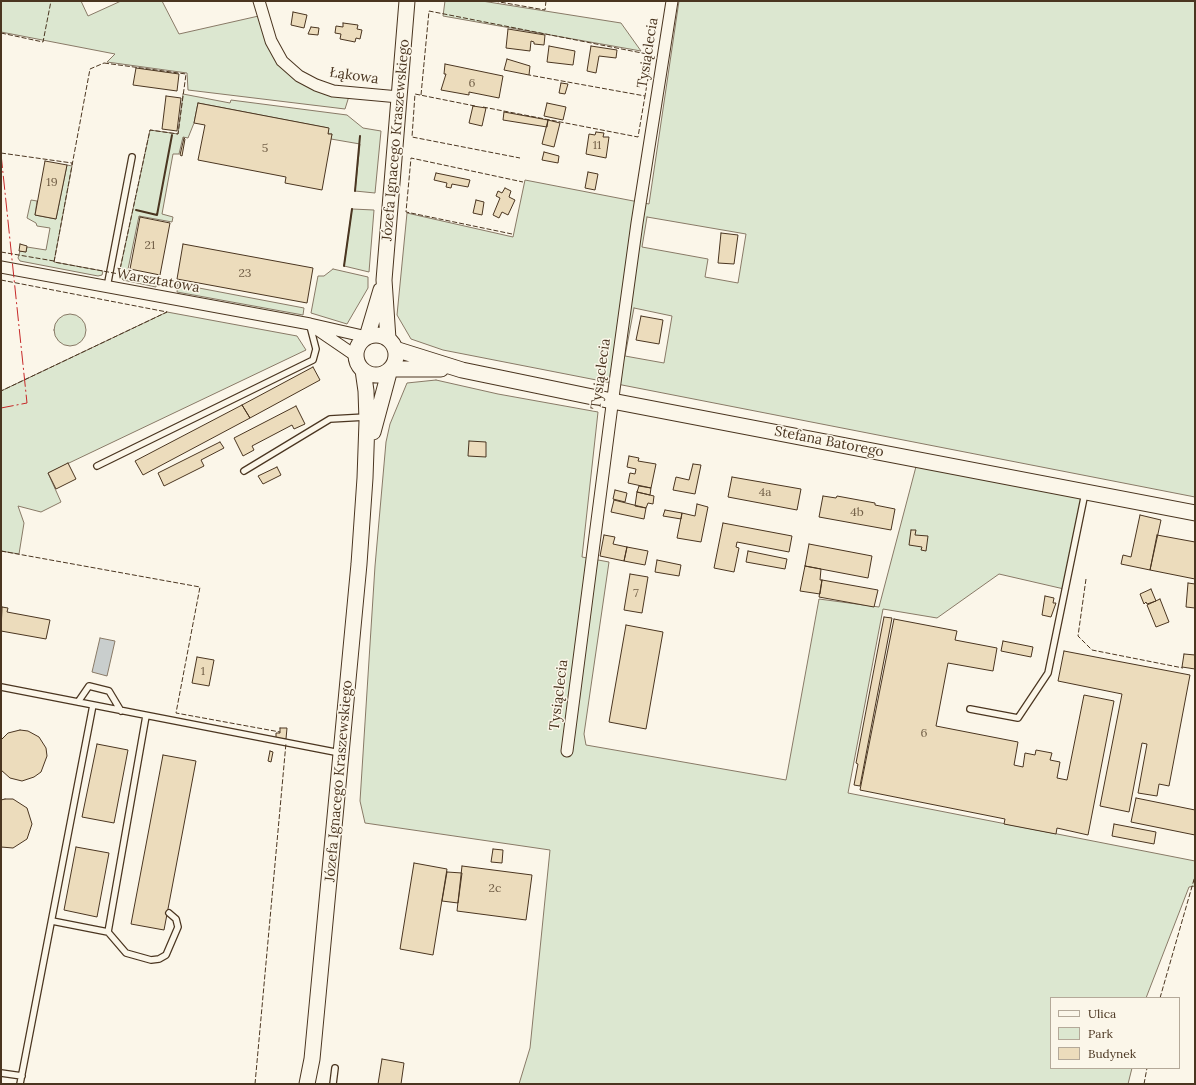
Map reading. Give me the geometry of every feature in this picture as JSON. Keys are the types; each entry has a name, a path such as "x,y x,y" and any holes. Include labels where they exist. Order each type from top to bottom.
{"street":[{"name":"Łąkowa","path":"260,1 271,41 282,61 298,76 333,91 399,97"},
{"name":"Józefa Ignacego Kraszewskiego","path":"391,344 384,280 407,1"},
{"name":"Tysiąclecia","path":"567,751 612,401 637,223 672,1"},
{"name":"Warsztatowa","path":"1,266 310,324 367,337"},
{"name":"Józefa Ignacego Kraszewskiego","path":"367,337 384,280"},
{"name":"Warsztatowa","path":"310,324 356,356"},
{"path":"378,335 391,344 395,360 390,369 385,372 374,374 363,370 357,361 356,356 359,345 367,337 378,335"},
{"name":"Stefana Batorego","path":"391,344 462,370 612,401 1195,513"},
{"name":"Stefana Batorego","path":"390,369 416,368 462,370"},
{"name":"Józefa Ignacego Kraszewskiego","path":"365,478 374,425 390,369"},
{"name":"Józefa Ignacego Kraszewskiego","path":"307,1084 312,1060 342,754 365,478 367,417 363,370"}],"lane":[{"path":"107,287 132,157"},
{"path":"97,466 313,360 316,348 310,324"},
{"path":"244,471 330,419 367,417"},
{"path":"970,709 1018,718 1048,673 1085,491"},
{"path":"78,702 89,686 109,691 121,711"},
{"path":"1,687 342,754"},
{"path":"20,1084 93,705"},
{"path":"108,932 146,716"},
{"path":"52,921 108,932 126,953 150,960 159,959 166,955 178,927 176,919 169,913"},
{"path":"333,1084 335,1068"},
{"path":"1,1073 22,1076"}],"green space":[{"path":"1,1 81,1 88,16 121,1 162,1 179,34 263,15 266,27 299,76 350,93 345,109 188,90 187,73 107,62 115,54 1,32"},
{"path":"445,1 482,1 621,23 641,51 443,16"},
{"path":"679,1 1195,1 1195,497 443,350 411,339 397,315 407,213 513,237 525,180 649,204","holes":["647,217 746,234 738,283 705,277 708,259 642,247","634,308 672,316 664,363 625,356"]},
{"path":"183,94 230,103 231,100 347,115 363,128 381,131 375,193 355,191 360,144 331,139 332,134 328,134 328,128 198,103 194,123 188,138 183,137 179,154 173,154 162,214 173,217 172,222 139,216 127,274 157,279 156,287 123,280 119,274 150,130 178,134"},
{"path":"67,165 72,166 54,262 103,271 102,275 98,276 20,261 18,258 20,251 26,252 27,247 46,250 50,228 37,226 36,223 27,218 31,200 37,201 35,215 56,219"},
{"path":"352,209 374,210 369,272 344,266"},
{"path":"333,269 368,277 368,288 347,324 311,313 318,276 324,276"},
{"path":"178,284 304,308 303,315 177,292"},
{"path":"167,312 297,336 306,350 48,473 61,502 41,512 18,506 24,523 19,554 1,551 1,391"},
{"path":"67,314 73,314 83,321 86,330 85,336 79,343 73,346 67,346 57,339 54,333 54,327 61,317"},
{"path":"436,380 498,394 598,412 582,557 609,562 584,734 586,745 786,780 819,599 879,607 918,459 1085,491 1064,589 999,574 937,618 883,609 848,793 1195,861 1195,886 1189,887 1146,997 1050,997 1050,1069 1132,1069 1128,1084 519,1084 530,1048 550,850 365,823 360,801 375,566 386,442 390,424 407,383"}],"shaded area":[{"path":"100,638 115,641 107,676 92,672"}],"building":[{"path":"293,12 307,15 304,28 291,25"},
{"path":"343,23 358,25 357,29 362,30 360,39 356,38 355,42 340,39 341,34 335,33 336,26 343,27"},
{"path":"311,27 319,28 318,35 308,34"},
{"path":"508,29 545,35 544,45 534,44 534,42 531,41 530,51 506,48"},
{"path":"549,46 575,51 573,65 547,62"},
{"path":"591,46 617,50 616,58 599,56 596,73 587,71"},
{"path":"507,59 530,66 529,75 504,70"},
{"path":"445,64 503,76 499,98 469,92 469,95 441,90 446,74 444,74"},
{"path":"136,68 179,74 177,91 133,85"},
{"path":"561,83 568,84 565,94 559,93"},
{"path":"166,96 181,98 177,131 162,129"},
{"path":"198,103 329,128 328,134 332,134 322,190 285,183 286,177 198,160 205,125 194,123"},
{"path":"547,103 566,107 563,120 544,116"},
{"path":"473,106 486,108 482,126 469,123"},
{"path":"504,112 548,120 547,127 503,120"},
{"path":"548,120 560,123 554,147 542,144"},
{"path":"596,132 604,133 603,137 609,137 606,158 586,154 589,134 595,135"},
{"path":"184,138 185,139 182,156 180,155"},
{"path":"544,152 559,156 558,163 542,160"},
{"path":"45,161 67,165 56,219 35,215"},
{"path":"588,172 598,174 595,190 585,188"},
{"path":"436,173 470,180 468,187 452,184 451,188 446,187 447,183 434,180"},
{"path":"505,188 511,191 509,197 515,200 508,215 502,212 499,218 493,215 500,198 496,196 498,191 502,193"},
{"path":"476,200 484,202 482,215 473,213"},
{"path":"140,217 170,223 160,275 130,269"},
{"path":"721,233 738,235 734,264 718,263"},
{"path":"20,244 27,246 26,252 19,251"},
{"path":"183,244 313,268 307,303 177,279"},
{"path":"641,316 663,320 659,344 636,340"},
{"path":"313,367 320,380 250,418 242,405"},
{"path":"242,405 250,418 143,475 135,461"},
{"path":"296,406 305,424 294,429 292,425 252,446 254,450 243,456 234,438"},
{"path":"469,441 486,442 486,457 468,456"},
{"path":"220,442 224,448 201,460 204,466 164,486 158,473"},
{"path":"629,456 639,458 638,461 656,464 651,488 628,483 630,473 635,474 636,469 627,467"},
{"path":"68,463 76,479 56,489 48,473"},
{"path":"693,464 701,465 695,494 673,490 676,477 689,480"},
{"path":"277,467 281,475 263,484 258,476"},
{"path":"732,477 801,489 797,510 728,497"},
{"path":"639,486 651,488 650,495 637,492"},
{"path":"615,490 627,493 625,502 613,499"},
{"path":"637,492 654,496 653,504 648,503 646,508 635,506"},
{"path":"823,496 836,498 837,496 875,503 875,505 895,509 891,530 819,517"},
{"path":"614,500 646,508 644,519 611,512"},
{"path":"697,504 708,507 701,542 677,538 682,513 695,516"},
{"path":"665,510 682,513 681,519 663,516"},
{"path":"1140,515 1161,520 1150,570 1121,564 1123,555 1131,557"},
{"path":"723,523 792,536 789,552 737,542 736,547 739,548 734,572 714,568"},
{"path":"911,530 916,530 915,535 928,536 926,551 921,550 922,547 909,545"},
{"path":"604,535 615,537 613,544 627,547 624,561 600,556"},
{"path":"1157,535 1195,542 1195,579 1150,570"},
{"path":"809,544 872,556 868,578 805,566"},
{"path":"627,547 648,551 645,565 624,561"},
{"path":"748,551 787,559 785,569 746,562"},
{"path":"657,560 681,565 679,576 655,572"},
{"path":"805,566 821,569 820,580 822,580 820,594 800,591"},
{"path":"630,574 648,577 642,613 624,610"},
{"path":"822,580 878,590 874,607 819,597"},
{"path":"1188,583 1195,584 1195,608 1186,607"},
{"path":"1151,589 1156,601 1147,604 1146,602 1144,604 1140,594"},
{"path":"1045,596 1054,598 1053,603 1056,603 1051,617 1042,615"},
{"path":"1160,599 1169,622 1156,627 1147,605"},
{"path":"2,607 8,608 7,612 50,620 46,639 1,631"},
{"path":"884,617 892,618 860,786 854,785 858,764 856,763"},
{"path":"894,619 957,631 955,640 997,648 993,671 948,663 936,726 1018,742 1014,765 1023,767 1025,753 1035,755 1036,750 1052,753 1050,760 1060,762 1057,778 1067,780 1084,695 1114,701 1088,835 1057,828 1056,834 1004,824 1005,819 860,790"},
{"path":"626,625 663,632 646,729 609,722"},
{"path":"1003,641 1033,647 1031,657 1001,651"},
{"path":"1064,651 1190,675 1169,786 1159,784 1157,796 1138,793 1147,744 1142,743 1129,812 1100,806 1122,694 1058,681"},
{"path":"1184,654 1195,655 1195,669 1182,667"},
{"path":"197,657 214,660 209,686 192,683"},
{"path":"280,728 287,728 286,739 276,738 276,733 280,733"},
{"path":"20,730 28,731 39,737 46,748 47,756 41,772 34,777 22,781 10,778 1,770 1,740 8,733"},
{"path":"97,744 128,750 114,823 82,817"},
{"path":"270,751 273,752 271,762 268,761"},
{"path":"163,755 196,761 164,930 131,924"},
{"path":"1136,798 1195,810 1195,835 1131,822"},
{"path":"13,799 27,808 32,824 27,839 13,848 1,847 1,800"},
{"path":"1114,824 1156,832 1154,844 1112,836"},
{"path":"76,847 109,853 97,917 64,910"},
{"path":"493,849 503,850 502,863 491,862"},
{"path":"414,863 447,869 433,955 400,949"},
{"path":"462,866 532,875 526,920 457,911"},
{"path":"447,872 462,873 458,903 442,901"},
{"path":"382,1059 404,1063 401,1084 378,1084"}],"fence":[{"path":"1,33 43,42 51,1"},
{"path":"494,1 545,10 546,1"},
{"path":"421,95 429,11 652,55 645,96 529,75"},
{"path":"104,63 186,74 178,134 150,130 119,274 54,262 90,69 104,63"},
{"path":"475,106 415,94 412,137 520,158"},
{"path":"483,107 638,137 645,96"},
{"path":"1,153 72,163 72,165"},
{"path":"512,234 406,212 411,158 523,182"},
{"path":"1,252 54,261"},
{"path":"1,280 167,312 1,391"},
{"path":"1,551 200,587 176,713 280,732"},
{"path":"1086,579 1078,636 1092,650 1183,668"},
{"path":"255,1084 286,743"},
{"path":"1160,997 1195,876"},
{"path":"1144,1084 1147,1069"}],"wall":[{"path":"136,210 157,215 172,135"},
{"path":"355,191 360,136"},
{"path":"344,266 352,209"}],"power":[{"path":"1,154 27,403 1,408"}]}
